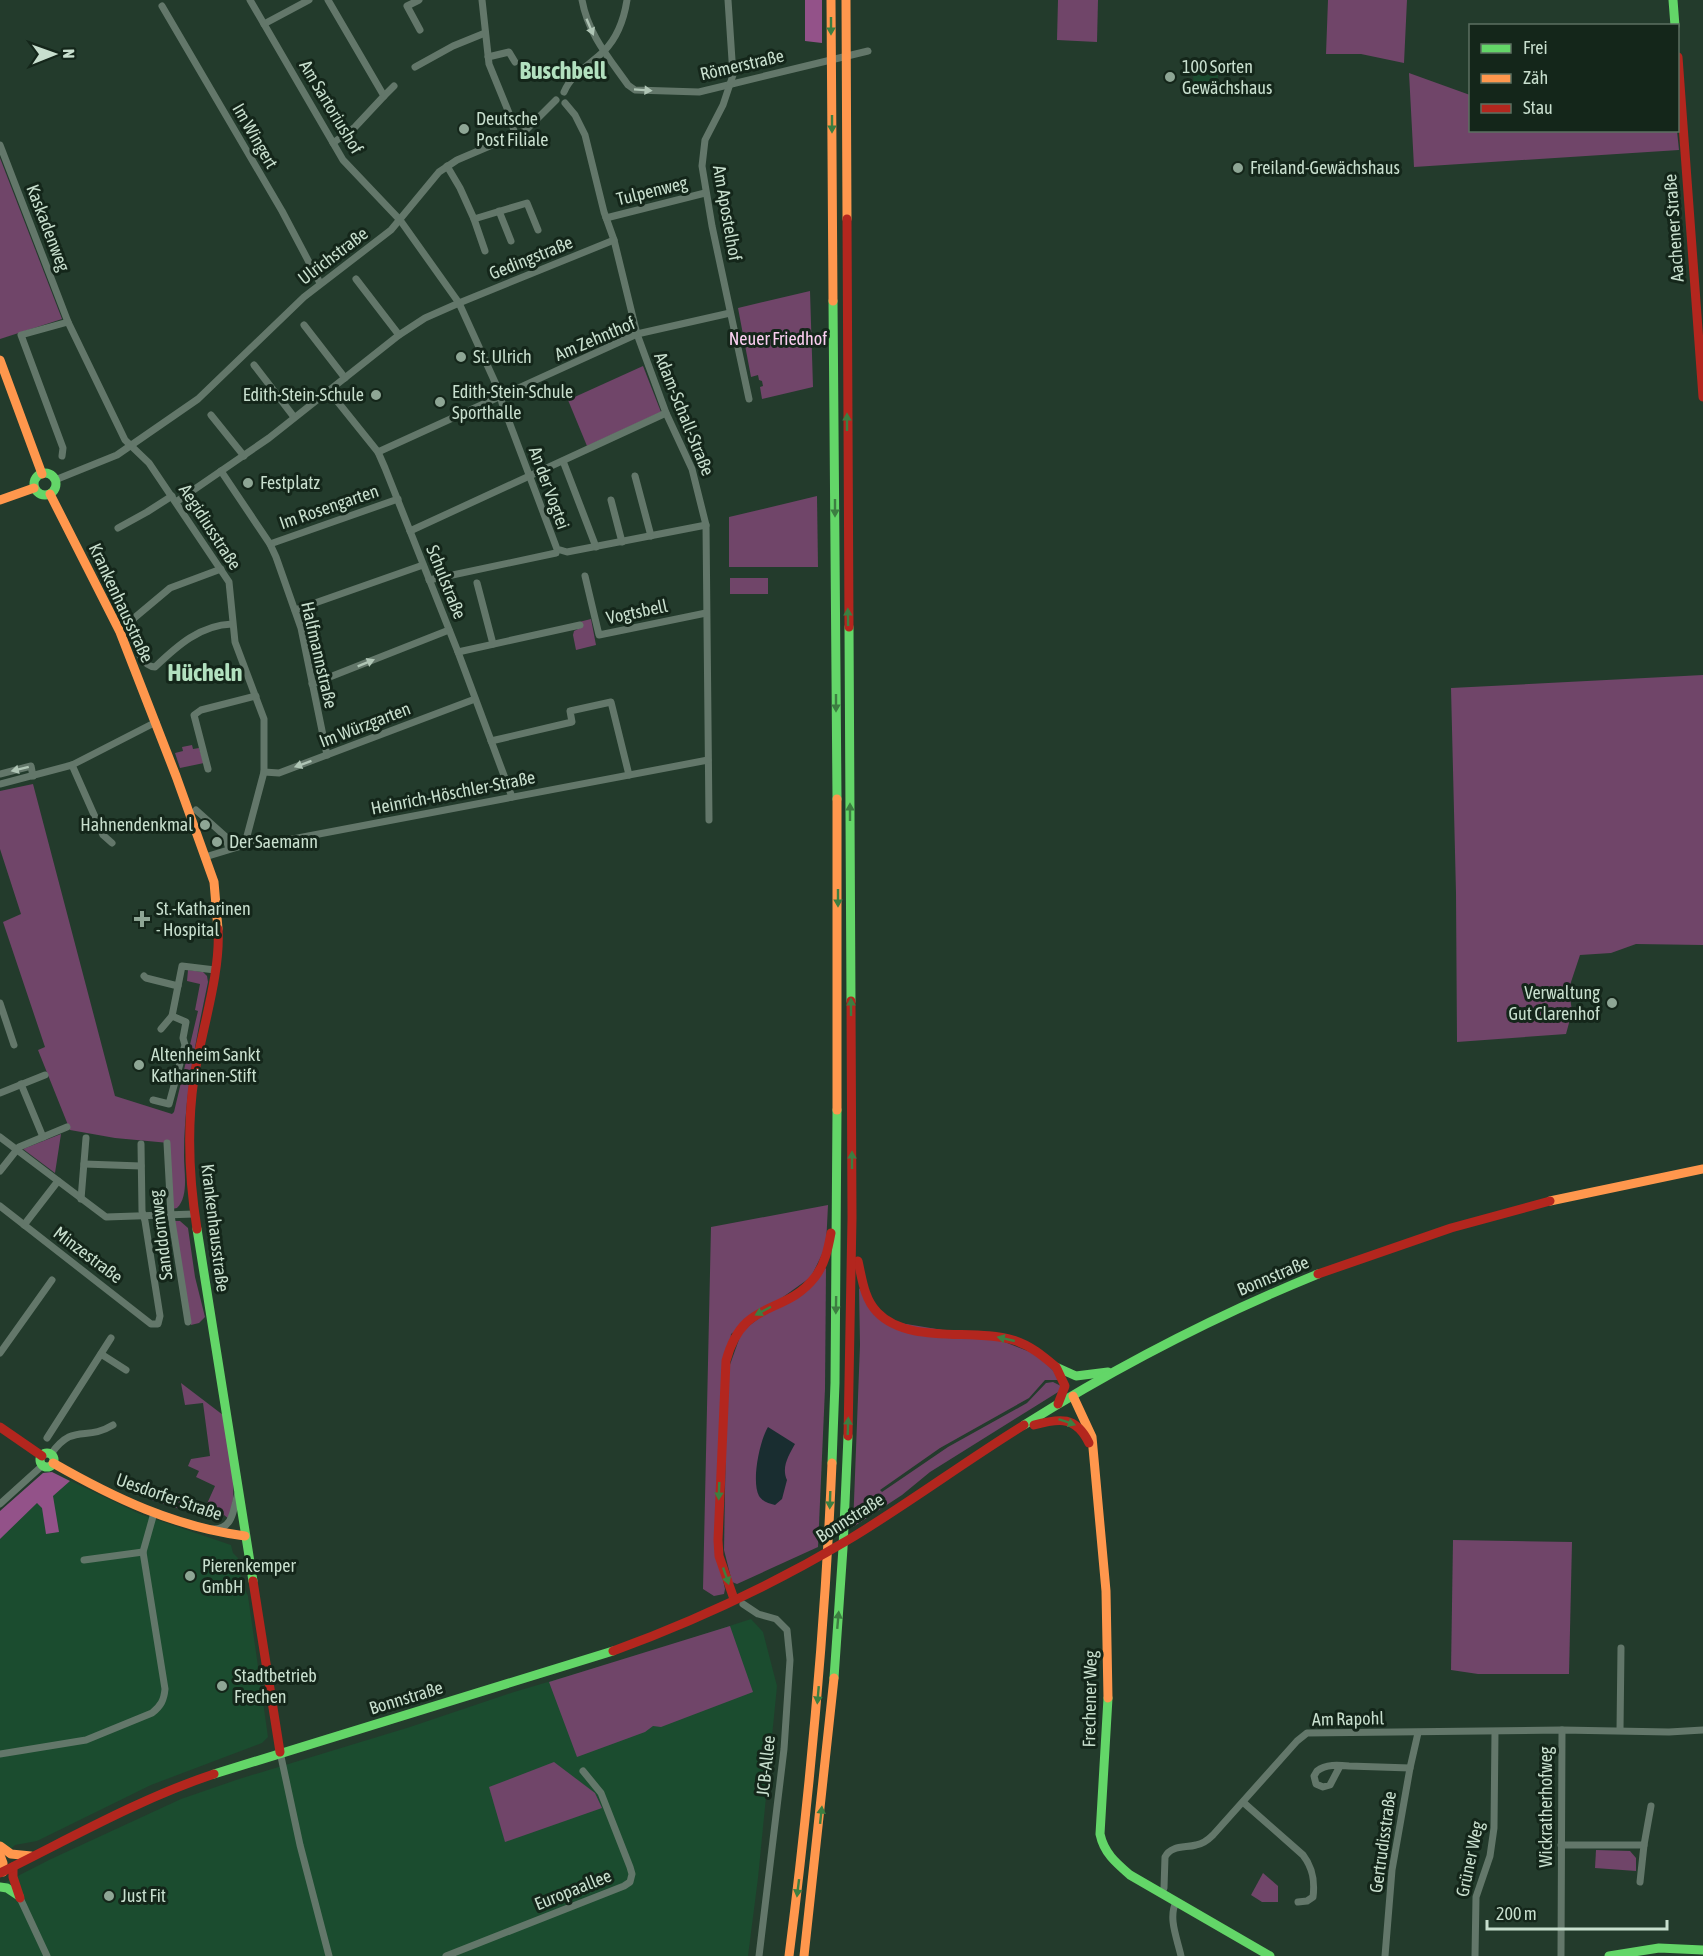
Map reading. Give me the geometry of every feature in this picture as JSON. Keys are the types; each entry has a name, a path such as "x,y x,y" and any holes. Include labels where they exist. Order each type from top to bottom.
{"main road":[{"path":"789,1956 804,1838 826,1591 835,1383 838,904 831,0"},
{"path":"804,1956 821,1812 840,1594 849,1383 852,1218 846,0"},
{"path":"1673,0 1675,24"},
{"name":"Aachener Straße","path":"1679,83 1703,397"},
{"path":"0,360 42,474"},
{"path":"42,474 51,475 55,480 55,488 50,494 43,495 34,488 34,481 42,474"},
{"path":"0,500 34,488"},
{"name":"Krankenhausstraße","path":"50,494 120,632 214,882 219,938 194,1079 191,1104 190,1165 194,1214 280,1752"},
{"name":"Bonnstraße","path":"1,1873 167,1790 280,1752 598,1656 656,1634 734,1599 854,1537 969,1460 1116,1371 1197,1327 1290,1286 1384,1249 1454,1226 1531,1206 1703,1169"},
{"path":"734,1599 720,1556 718,1540 724,1367 731,1342 743,1324 800,1292 815,1278 828,1252 836,1202"},
{"path":"852,1218 864,1293 875,1309 891,1323 920,1333 1002,1337 1032,1348 1056,1366 1076,1376 1116,1371"},
{"path":"1056,1366 1066,1385 1064,1396 1057,1406"},
{"name":"Frechener Weg","path":"1073,1396 1089,1429 1095,1460 1106,1592 1109,1687 1100,1834 1106,1852 1118,1867 1270,1956"},
{"name":"Frechener Weg","path":"1020,1429 1056,1419 1073,1422 1086,1437 1095,1460"},
{"name":"Uesdorfer Straße","path":"0,1427 47,1459 107,1494 154,1513 208,1530 245,1536"},
{"path":"0,1846 11,1854 34,1857"},
{"path":"0,1855 3,1863 1,1873"},
{"path":"13,1867 13,1878 20,1898"},
{"path":"0,1887 8,1888 20,1898"},
{"path":"1609,1956 1659,1948 1703,1950"}],"street":[{"name":"Am Sartoriushof","path":"250,0 346,164 400,220"},
{"path":"264,24 309,0"},
{"path":"328,0 384,96"},
{"path":"419,0 407,6 420,30"},
{"path":"482,0 491,71 511,118 515,136"},
{"path":"582,0 587,21 603,52"},
{"path":"564,92 569,82 603,52 619,28 627,0"},
{"name":"Am Apostelhof","path":"728,0 733,75 723,105 709,130 703,152 705,193 748,399"},
{"name":"Im Wingert","path":"162,6 282,211 320,284"},
{"path":"415,67 453,46 485,33"},
{"name":"Römerstraße","path":"603,52 613,62 628,85 635,90 699,92 868,51"},
{"path":"488,57 509,52 515,62"},
{"path":"333,143 355,128 394,86"},
{"path":"564,92 568,97 565,103 559,104 556,94 564,92"},
{"name":"Ulrichstraße","path":"55,480 117,455 198,399 291,309 375,243 400,220 426,186 447,166 525,131 541,112 556,100"},
{"name":"Adam-Schall-Straße","path":"565,103 576,115 585,135 637,334 666,412 692,469 706,525 709,820"},
{"name":"Kaskadenweg","path":"0,145 68,322 124,440 132,446"},
{"path":"447,166 474,219 485,251"},
{"name":"Tulpenweg","path":"606,218 705,193"},
{"path":"474,219 527,203 538,230"},
{"path":"500,211 511,241"},
{"name":"An der Vogtei","path":"400,220 459,303 499,391 557,549 567,552 706,525"},
{"name":"Gedingstraße","path":"118,528 174,499 244,456 399,335 425,318 614,240"},
{"path":"356,279 399,335"},
{"name":"Am Zehnthof","path":"378,452 637,334 730,313"},
{"path":"62,456 63,448 21,335 68,322"},
{"path":"304,325 345,378"},
{"path":"254,365 294,417"},
{"name":"Schulstraße","path":"329,391 378,452 458,652 512,797"},
{"path":"410,531 666,412"},
{"path":"211,415 244,456"},
{"name":"Aegidiusstraße","path":"132,446 149,463 229,582 235,642 264,719 264,772 247,836 248,844"},
{"path":"563,461 596,547"},
{"name":"Halfmannstraße","path":"221,471 270,544 295,610 301,628 327,755"},
{"path":"635,476 651,536"},
{"name":"Im Rosengarten","path":"270,544 398,499"},
{"path":"611,500 622,542"},
{"path":"429,580 556,553"},
{"path":"295,610 423,565"},
{"path":"221,569 170,588 128,627 144,664 152,668 187,639 206,630 232,624"},
{"name":"Vogtsbell","path":"585,576 599,635 706,613"},
{"path":"477,583 493,644"},
{"path":"458,652 580,625"},
{"path":"312,684 449,630"},
{"path":"208,769 194,715 201,710 256,696"},
{"name":"Im Würzgarten","path":"264,772 279,773 475,699"},
{"path":"491,741 572,722 570,711 611,702 629,775"},
{"path":"0,784 72,765 156,723"},
{"name":"Heinrich-Höschler-Straße","path":"205,857 248,844 261,845 708,760"},
{"path":"72,765 103,835 112,843"},
{"path":"0,774 31,766 33,776"},
{"path":"196,810 225,836 229,849"},
{"path":"161,1029 172,1016 182,966 215,969"},
{"path":"144,976 178,986"},
{"path":"0,1003 14,1045"},
{"path":"153,1100 169,1104 185,1045 183,1038 186,1022 172,1016"},
{"path":"0,1033 9,1030"},
{"path":"0,1093 45,1075"},
{"path":"21,1084 43,1137"},
{"path":"0,1171 16,1150 67,1127"},
{"path":"0,1137 106,1217 194,1214"},
{"path":"81,1199 86,1138"},
{"name":"Sanddornweg","path":"167,1143 171,1215 188,1322"},
{"name":"Sanddornweg","path":"141,1144 142,1211 160,1316 158,1324"},
{"path":"84,1164 141,1166"},
{"path":"24,1225 58,1182"},
{"name":"Minzestraße","path":"0,1206 151,1324 158,1324"},
{"path":"0,1353 52,1280"},
{"path":"47,1438 111,1338"},
{"path":"101,1354 126,1370"},
{"path":"0,1504 47,1459 66,1437 98,1433 113,1425"},
{"path":"55,1426 66,1437"},
{"name":"Krankenhausstraße","path":"208,1530 220,1529 229,1523 238,1491"},
{"path":"0,1754 86,1740 152,1713 159,1707 164,1699 165,1689 143,1552 154,1513"},
{"path":"84,1560 143,1552"},
{"name":"JCB-Allee","path":"743,1604 758,1614 776,1619 787,1630 790,1660 784,1749 759,1956"},
{"path":"1620,1647 1620,1730"},
{"name":"Wickratherhofweg","path":"1561,1956 1562,1730"},
{"name":"Am Rapohl","path":"1162,1892 1167,1852 1171,1849 1204,1842 1213,1835 1297,1741 1307,1733 1703,1730"},
{"name":"Grüner Weg","path":"1475,1956 1476,1897 1490,1856 1494,1828 1495,1732"},
{"name":"Gertrudisstraße","path":"1385,1956 1392,1870 1418,1733"},
{"path":"280,1752 300,1845 329,1956"},
{"path":"1340,1766 1410,1768"},
{"name":"Europaallee","path":"446,1956 630,1882 632,1874 630,1867 601,1793 583,1771"},
{"path":"1244,1803 1303,1855 1309,1863 1314,1879 1313,1897 1307,1901 1298,1902"},
{"path":"1641,1882 1644,1845 1651,1806"},
{"path":"1561,1845 1644,1845"},
{"path":"20,1898 46,1956"},
{"path":"1176,1902 1172,1910 1172,1917 1181,1956"}],"shaded area":[{"path":"805,0 822,0 822,43 805,41"},
{"path":"1193,74 1218,75 1218,96 1194,96"},
{"path":"50,1471 140,1514 231,1545 233,1553 238,1558 242,1583 248,1596 268,1737 262,1743 151,1785 37,1841 15,1845 0,1860 0,1511 43,1473"},
{"path":"52,1472 70,1481 53,1496 59,1532 46,1534 42,1508 37,1503 0,1539 0,1511 43,1473"},
{"path":"751,1619 763,1632 777,1686 748,1956 0,1956 0,1885 181,1799"}],"green space":[{"path":"1058,0 1098,0 1097,42 1057,40"},
{"path":"1328,0 1407,0 1404,63 1361,54 1326,54"},
{"path":"1409,73 1469,95 1469,132 1677,132 1679,150 1414,167"},
{"path":"0,158 62,319 0,339"},
{"name":"Neuer Friedhof","path":"810,291 813,387 762,399 760,387 763,386 762,381 759,380 758,375 751,377 738,308"},
{"path":"643,366 661,412 587,446 568,400"},
{"path":"817,496 818,567 729,567 729,517"},
{"path":"730,578 768,578 768,594 730,594"},
{"path":"591,619 596,645 576,650 574,631 580,628 579,622"},
{"path":"1703,675 1703,945 1636,944 1611,953 1580,955 1569,988 1572,1012 1566,1034 1457,1042 1451,688"},
{"path":"192,745 193,749 199,748 204,763 180,768 175,753 183,751 182,747"},
{"path":"33,784 115,1096 172,1114 174,1112 198,1011 195,1010 200,984 187,981 188,970 203,972 207,976 208,982 188,1090 184,1190 181,1203 177,1208 172,1209 169,1143 115,1138 70,1130 38,1050 45,1047 3,922 21,914 0,849 0,791"},
{"path":"61,1134 55,1173 23,1149"},
{"path":"828,1205 826,1246 811,1277 731,1334 714,1540 725,1589 724,1594 714,1596 703,1589 711,1227"},
{"path":"174,1221 180,1221 188,1228 195,1277 205,1317 199,1323 191,1325"},
{"path":"826,1268 825,1389 818,1547 737,1584 732,1582 724,1550 727,1373 742,1331"},
{"path":"859,1288 882,1320 997,1339 1038,1355 1062,1380 1045,1380 1029,1398 940,1448 880,1490 882,1492 948,1447 1027,1403 1046,1383 1053,1382 1063,1389 930,1472 902,1495 853,1527 860,1345"},
{"path":"181,1383 223,1415 233,1480 229,1519 224,1515 217,1521 149,1499 152,1493 157,1494 159,1489 180,1498 182,1495 206,1506 215,1486 196,1477 199,1471 188,1466 191,1459 210,1456 203,1403 185,1405"},
{"path":"1453,1540 1572,1542 1569,1674 1478,1674 1451,1670"},
{"path":"730,1626 753,1692 661,1727 653,1726 645,1732 577,1757 549,1682"},
{"path":"554,1762 595,1793 602,1808 505,1842 489,1787"},
{"path":"1596,1850 1630,1851 1636,1858 1636,1871 1595,1868"},
{"path":"1263,1873 1278,1886 1278,1902 1262,1902 1251,1895"}],"water":[{"path":"768,1427 795,1444 785,1466 787,1480 782,1499 775,1505 759,1496 756,1481 760,1451"}],"traffic: fast":[{"path":"1673,0 1675,24"},
{"path":"833,301 837,799"},
{"path":"45,473 53,476 56,484 53,492 45,495 37,492 34,484 37,476 45,473"},
{"path":"849,627 851,1001"},
{"path":"832,1463 835,1383 837,1110"},
{"path":"197,1229 253,1581"},
{"path":"1024,1425 1095,1382 1168,1343 1318,1274"},
{"path":"1056,1367 1076,1376 1108,1372"},
{"path":"834,1678 848,1436"},
{"path":"44,1453 50,1453 54,1460 50,1467 44,1467 40,1463 40,1457 44,1453"},
{"path":"214,1774 613,1651"},
{"path":"1108,1698 1100,1834 1108,1852 1115,1862 1130,1875 1270,1956"},
{"path":"0,1887 7,1888 19,1896"},
{"path":"1609,1956 1659,1948 1703,1950"}],"traffic: slow":[{"path":"831,0 833,301"},
{"path":"846,0 847,219"},
{"path":"0,360 42,474"},
{"path":"0,500 34,488"},
{"path":"50,494 120,632 176,776 214,882 218,929"},
{"path":"837,799 837,1110"},
{"path":"1550,1201 1703,1169"},
{"path":"1073,1396 1092,1437 1106,1591 1108,1698"},
{"path":"53,1463 99,1488 146,1509 194,1526 245,1536"},
{"path":"789,1956 816,1710 832,1463"},
{"path":"804,1956 834,1678"},
{"path":"0,1846 11,1854 31,1856"},
{"path":"0,1855 3,1872"}],"traffic: jam":[{"path":"1679,71 1703,397"},
{"path":"847,219 849,627"},
{"path":"197,1229 192,1191 190,1115 197,1060 216,964 218,929"},
{"path":"848,1436 852,1218 851,1001"},
{"path":"1318,1274 1451,1228 1550,1201"},
{"path":"734,1599 719,1556 718,1540 726,1361 733,1341 743,1326 753,1317 790,1298 815,1277 824,1262 831,1233"},
{"path":"858,1261 869,1301 877,1312 890,1322 906,1329 923,1332 979,1335 1013,1340 1031,1348 1056,1367"},
{"path":"1057,1369 1065,1386 1058,1404"},
{"path":"1034,1425 1059,1420 1066,1421 1079,1428 1089,1443"},
{"path":"613,1651 673,1628 791,1572 870,1526 1024,1425"},
{"path":"0,1427 42,1456"},
{"path":"253,1581 280,1752"},
{"path":"0,1873 132,1807 214,1774"},
{"path":"13,1867 13,1877 20,1898"}],"place":[{"name":"100 Sorten Gewächshaus","path":"1170,77"},
{"name":"Deutsche Post Filiale","path":"464,129"},
{"name":"Freiland-Gewächshaus","path":"1238,168"},
{"name":"St. Ulrich","path":"461,357"},
{"name":"Edith-Stein-Schule","path":"376,395"},
{"name":"Edith-Stein-Schule Sporthalle","path":"440,402"},
{"name":"Festplatz","path":"248,483"},
{"name":"Hahnendenkmal","path":"205,825"},
{"name":"Der Saemann","path":"217,842"},
{"name":"St.-Katharinen - Hospital","path":"142,919"},
{"name":"Verwaltung Gut Clarenhof","path":"1612,1003"},
{"name":"Altenheim Sankt Katharinen-Stift","path":"139,1065"},
{"name":"Pierenkemper GmbH","path":"190,1576"},
{"name":"Stadtbetrieb Frechen","path":"222,1686"},
{"name":"Just Fit","path":"109,1896"}],"district":[{"name":"Buschbell","path":"563,71"},
{"name":"Hücheln","path":"205,673"}]}
